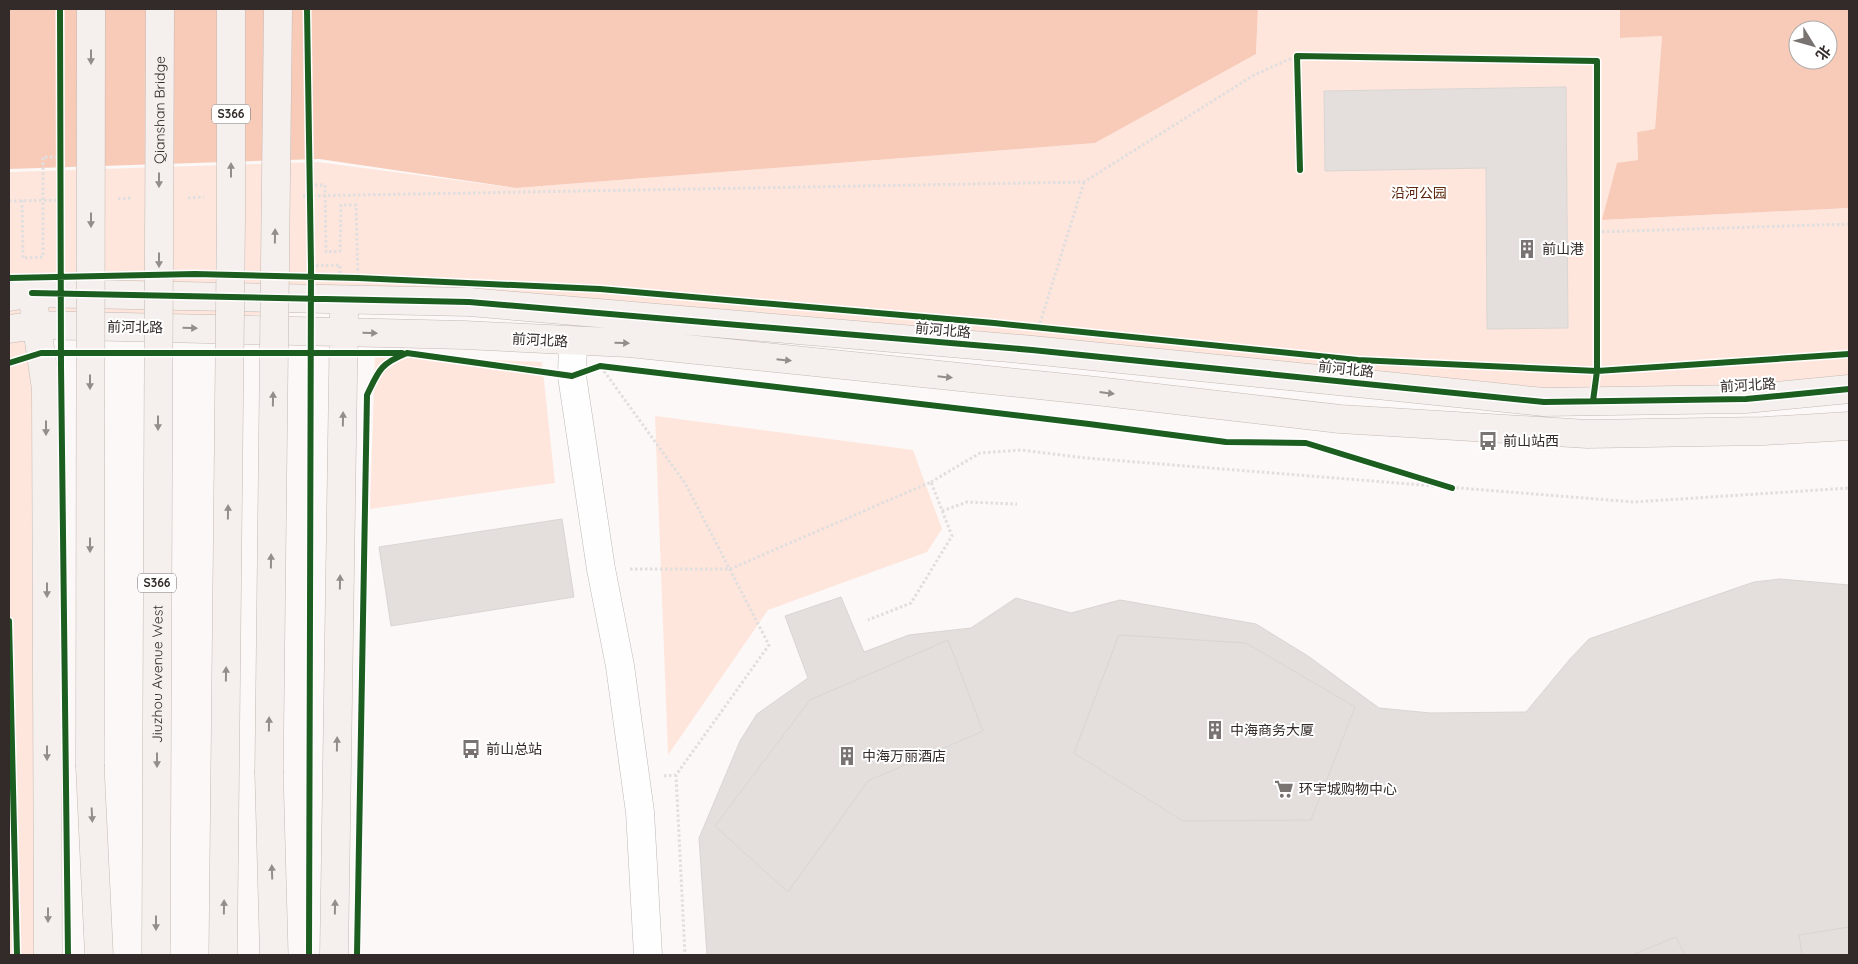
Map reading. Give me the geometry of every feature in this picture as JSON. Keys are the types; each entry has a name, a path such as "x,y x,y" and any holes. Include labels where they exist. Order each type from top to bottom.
{"main road":[{"path":"91,9 90,766 98,955"},
{"name":"Qianshan Bridge","path":"160,9 160,202"},
{"name":"S366","path":"223,955 231,219 231,9"},
{"path":"274,955 268,773 278,9"},
{"name":"Jiuzhou Avenue West","path":"156,955 160,202"},
{"path":"334,955 344,332 351,289"},
{"name":"前河北路","path":"20,295 351,289 469,302 1032,350 1544,402 1746,399 1849,389"},
{"path":"20,295 37,325 46,389 48,955"},
{"name":"前河北路","path":"9,329 37,325 464,335 573,342 630,343 1096,391 1340,419 1588,434 1764,431 1849,426"}],"lane":[{"path":"573,342 572,376 601,569 620,666 640,812 648,955"}],"path":[{"path":"299,196 1084,182 1254,76 1297,56 1307,56"},
{"path":"1297,56 1297,66"},
{"path":"61,147 61,166"},
{"path":"22,200 23,258 43,258 43,157 61,157"},
{"path":"309,176 310,203"},
{"path":"1038,328 1084,182"},
{"path":"310,185 325,185 326,252 340,252 341,205 356,205 351,289"},
{"path":"61,194 61,203"},
{"path":"111,199 160,202 210,197"},
{"path":"9,201 72,200"},
{"path":"1597,223 1597,242"},
{"path":"1597,232 1849,224"},
{"path":"310,257 311,276"},
{"path":"311,266 327,265"},
{"path":"330,277 351,289"},
{"path":"351,289 367,278"},
{"path":"1030,327 1048,329"},
{"path":"600,366 610,367"},
{"path":"600,366 685,483 769,645 676,775 685,955"},
{"path":"601,569 730,569 931,482 980,453 1021,450 1086,458 1634,502 1849,488"},
{"path":"1415,476 1452,488"},
{"path":"868,620 910,603 952,536 931,482"},
{"path":"942,510 967,502 1017,504"}],"green space":[{"name":"沿河公园","path":"1258,9 1620,9 1620,38 1662,36 1655,129 1637,132 1638,160 1602,220 1849,208 1849,384 1662,400 569,298 9,328 9,172 318,162 516,188 1095,143 1256,54"},
{"path":"34,328 44,955 9,955 9,334"},
{"path":"375,356 542,362 555,483 370,509"},
{"path":"655,416 913,450 942,529 927,552 768,610 668,755"}],"shaded area":[{"path":"9,9 1258,9 1256,54 1095,143 516,188 319,159 9,169"},
{"path":"1620,9 1849,9 1849,208 1602,220 1617,163 1638,160 1637,132 1655,129 1662,36 1620,38"}],"building":[{"name":"前山港","path":"1566,87 1568,328 1487,329 1486,168 1325,171 1324,91"},
{"path":"562,519 574,597 391,626 379,547"},
{"name":"环宇城购物中心","path":"1780,579 1849,585 1849,955 707,955 699,838 740,741 757,714 808,678 785,616 841,597 864,652 909,635 971,628 1016,598 1071,613 1120,600 1256,624 1308,656 1379,708 1430,713 1526,712 1589,639 1754,582"},
{"name":"中海商务大厦","path":"1119,635 1246,643 1355,707 1311,820 1183,821 1074,753"},
{"name":"中海万丽酒店","path":"948,640 983,731 868,781 788,892 715,826 810,700"},
{"path":"1849,927 1849,955 1802,955 1799,935"},
{"path":"1676,937 1685,955 1632,955"}],"cycle path":[{"path":"60,9 61,365 68,955"},
{"path":"307,9 311,266 309,955"},
{"path":"1300,170 1297,56 1597,61 1597,371 1593,401"},
{"path":"9,278 195,274 358,278 600,289 994,323 1358,360 1597,371 1849,354"},
{"path":"32,293 469,302 1032,350 1544,402 1746,399 1849,389"},
{"path":"9,363 41,353 402,353"},
{"path":"357,955 367,395 381,369 391,361 407,353 572,376 600,366 1226,442 1306,443 1452,488"},
{"path":"9,621 17,955"}],"place":[{"name":"前山港","path":"1527,249"},
{"name":"前山站西","path":"1488,441"},
{"name":"中海商务大厦","path":"1215,730"},
{"name":"前山总站","path":"471,749"},
{"name":"中海万丽酒店","path":"847,756"},
{"name":"环宇城购物中心","path":"1284,789"}]}
